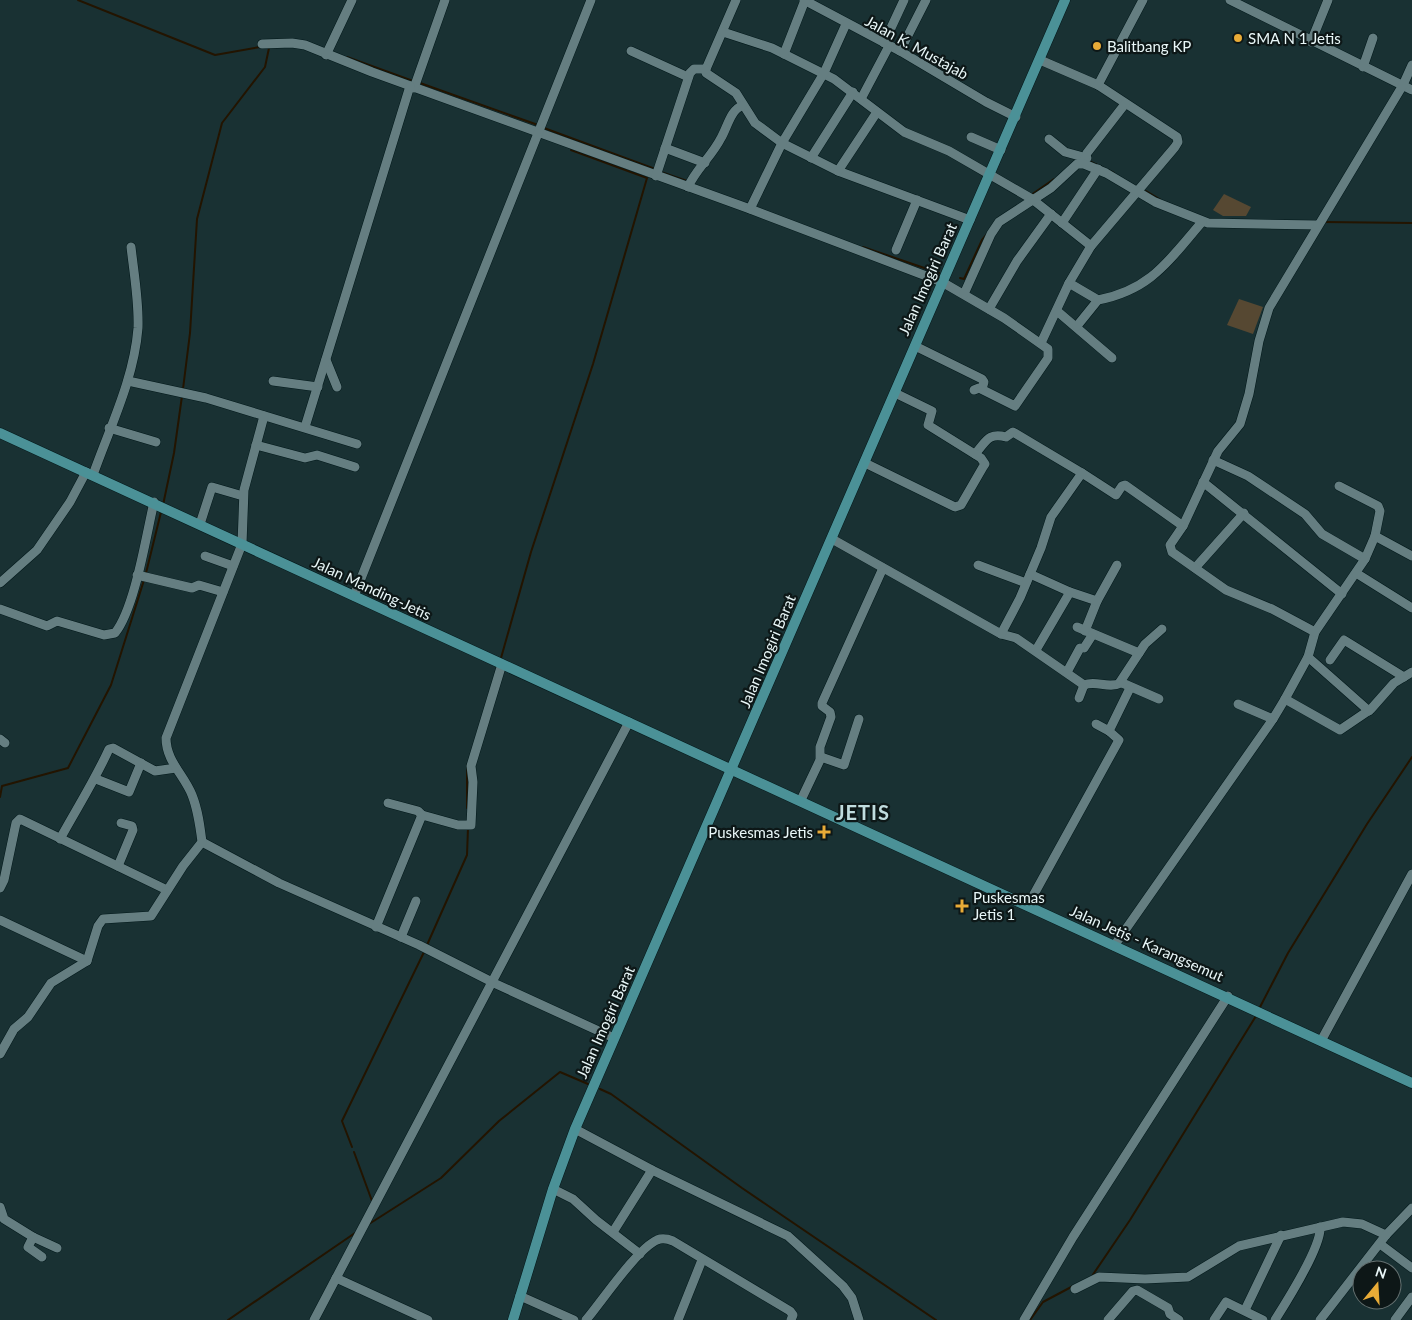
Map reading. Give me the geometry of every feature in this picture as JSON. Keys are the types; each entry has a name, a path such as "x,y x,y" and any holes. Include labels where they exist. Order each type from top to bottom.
{"main road":[{"name":"Jalan Imogiri Barat","path":"513,1320 553,1189 575,1129 989,174 1016,117 1065,0"},
{"name":"Jalan Manding-Jetis","path":"0,433 155,502 354,596 733,768"},
{"name":"Jalan Jetis - Karangsemut","path":"733,768 1412,1083"}],"street":[{"path":"328,52 352,0"},
{"path":"305,427 414,84 445,0"},
{"path":"354,596 591,0"},
{"path":"736,0 706,69 707,75 738,95 742,106 761,128 782,142 838,171 970,220"},
{"path":"784,54 805,0"},
{"name":"Jalan K. Mustajab","path":"805,0 819,4 846,24 900,51 986,102 1016,117"},
{"path":"862,99 904,0"},
{"path":"900,51 926,0"},
{"path":"1098,84 1144,0"},
{"path":"1230,0 1311,42 1412,90"},
{"path":"1311,42 1328,0"},
{"path":"752,205 782,142 824,73 846,24"},
{"path":"723,32 784,54 824,73 915,138 949,151 1029,197 1090,246"},
{"path":"1363,67 1373,38"},
{"path":"262,44 298,44 328,52 539,132 658,171 752,205 942,282 990,309 1041,343 1048,349 1048,358 1015,406 978,390 984,382 982,379 915,346"},
{"path":"631,51 688,77"},
{"path":"1040,60 1098,84 1125,104 1173,134 1178,142 1090,246 1069,283 1041,343"},
{"path":"1315,632 1272,609 1226,590 1170,549 1170,546 1183,526 1213,460 1223,443 1240,424 1256,364 1259,341 1269,308 1403,85 1412,65"},
{"path":"658,171 688,77 692,70 706,69"},
{"path":"811,158 853,92"},
{"path":"964,294 995,228 1029,197 1051,188 1073,166 1085,160 1087,152 1125,104"},
{"path":"690,184 721,139 736,110 742,106"},
{"path":"838,171 877,112"},
{"path":"971,137 1001,150"},
{"path":"1049,139 1065,152 1085,160 1098,169 1139,188 1202,222 1319,223"},
{"path":"665,148 705,163"},
{"path":"1062,223 1098,169"},
{"path":"896,250 917,200"},
{"path":"990,309 1017,262 1052,214"},
{"path":"1069,283 1098,300 1121,296 1162,268 1202,222"},
{"path":"0,584 37,550 89,474 110,428 128,381 138,328 131,247"},
{"path":"1077,326 1098,300"},
{"path":"1057,311 1077,326 1112,358"},
{"path":"326,360 337,386"},
{"path":"128,381 191,395 305,427 357,444"},
{"path":"273,381 318,387"},
{"path":"865,463 958,507 985,464 975,454 929,426 932,411 894,393"},
{"path":"0,1054 14,1030 28,1017 51,983 87,961 98,926 104,919 150,916 202,842 192,794 172,769 167,735 242,544 243,496 264,416"},
{"path":"110,428 156,442"},
{"path":"975,454 991,436 998,434 1006,436 1013,432 1116,495 1122,486 1125,485 1183,526"},
{"path":"256,445 305,458 316,455 355,467"},
{"path":"1213,460 1248,476 1305,514 1322,534 1364,559"},
{"path":"1001,634 1030,574 1051,517 1082,473"},
{"path":"1203,482 1244,513 1342,594"},
{"path":"1114,946 1273,719 1308,657 1315,632 1364,559 1375,536 1380,511 1378,506 1339,486"},
{"path":"200,524 212,488 216,487 243,496"},
{"path":"0,610 47,626 57,621 104,635 115,633 124,622 138,575 155,502"},
{"path":"1195,568 1244,513"},
{"path":"1375,536 1412,556"},
{"path":"832,539 1001,634 1016,638 1036,650 1084,685 1096,683 1113,686 1120,683 1139,653 1162,628"},
{"path":"205,556 233,566"},
{"path":"978,565 1026,583"},
{"path":"1067,672 1082,648 1085,630 1097,601 1117,565"},
{"path":"801,800 821,757 820,747 831,714 822,706 822,703 883,568"},
{"path":"1356,573 1412,608"},
{"path":"1030,574 1070,592 1097,601"},
{"path":"138,575 192,588 199,585 223,592"},
{"path":"1036,650 1070,592"},
{"path":"1085,630 1139,653"},
{"path":"1285,699 1340,730 1369,711 1394,684 1408,674 1344,640 1330,660"},
{"path":"1308,657 1369,711"},
{"path":"388,803 418,811 422,815 463,826 471,825 473,782 471,766 500,663"},
{"path":"1120,683 1159,699"},
{"path":"1079,698 1084,685"},
{"path":"1109,731 1130,688"},
{"path":"1238,704 1273,719"},
{"path":"821,757 844,765 859,719"},
{"path":"314,1320 629,722"},
{"path":"1028,905 1119,741 1118,737 1096,724"},
{"path":"60,839 80,801 96,779 111,748 155,771 172,769"},
{"path":"96,779 128,792 141,763"},
{"path":"376,927 422,815"},
{"path":"0,888 18,820 22,820 167,890"},
{"path":"118,866 134,830 132,826 121,822"},
{"path":"202,842 279,883 401,937 492,982 614,1038"},
{"path":"1321,1040 1412,874"},
{"path":"401,937 416,901"},
{"path":"0,920 87,961"},
{"path":"1024,1320 1073,1237 1228,996"},
{"path":"575,1129 652,1170 788,1236 842,1286 852,1298 859,1320"},
{"path":"613,1232 652,1170"},
{"path":"553,1189 573,1199 640,1254"},
{"path":"0,1208 4,1219 33,1237 57,1248"},
{"path":"1320,1320 1386,1235 1412,1208"},
{"path":"1075,1289 1099,1277 1144,1279 1188,1277 1239,1246 1320,1227 1356,1222 1386,1235"},
{"path":"1275,1320 1314,1251 1318,1242 1320,1227"},
{"path":"1245,1310 1280,1235"},
{"path":"33,1237 28,1247 42,1257"},
{"path":"586,1320 640,1254 658,1240 666,1239 673,1241 790,1311 793,1315 791,1320"},
{"path":"1380,1244 1412,1268"},
{"path":"678,1320 702,1260"},
{"path":"336,1278 428,1320"},
{"path":"1108,1320 1132,1291 1136,1290 1168,1308 1171,1315 1179,1320"},
{"path":"520,1296 574,1320"},
{"path":"1214,1320 1226,1302 1263,1320"},
{"path":"1395,1320 1411,1302"}],"shaded area":[{"path":"1224,194 1251,207 1246,216 1223,216 1213,210"},
{"path":"1239,299 1263,307 1253,334 1227,325"}],"waterway":[{"path":"78,0 215,55 260,47"},
{"path":"183,389 190,333 197,219 222,123 265,67 269,48"},
{"path":"347,57 413,81"},
{"path":"420,83 538,125"},
{"path":"544,128 655,169"},
{"path":"501,658 531,552 593,364 647,178 571,150"},
{"path":"1089,161 1114,173"},
{"path":"661,172 687,181"},
{"path":"1031,195 1054,179"},
{"path":"1146,191 1161,200"},
{"path":"1324,222 1412,223"},
{"path":"960,278 964,279 982,240 987,234"},
{"path":"863,247 939,273"},
{"path":"163,505 174,453 182,396"},
{"path":"146,573 161,512"},
{"path":"0,797 2,786 68,768 111,685 144,580"},
{"path":"1259,1009 1288,953 1367,824 1412,757"},
{"path":"467,765 467,808"},
{"path":"427,945 467,855 468,828"},
{"path":"352,1147 342,1121 425,950"},
{"path":"1092,1276 1130,1220 1256,1016"},
{"path":"369,1224 441,1178 499,1121 560,1072 588,1084"},
{"path":"600,1089 611,1094 742,1188 936,1320"},
{"path":"354,1152 372,1201"},
{"path":"228,1320 355,1233"},
{"path":"1030,1320 1043,1302 1075,1285"}],"place":[{"name":"SMA N 1 Jetis","path":"1238,38"},
{"name":"Balitbang KP","path":"1097,46"},
{"name":"Puskesmas Jetis","path":"824,832"},
{"name":"Puskesmas Jetis 1","path":"962,906"}],"district":[{"name":"JETIS","path":"863,812"}]}
